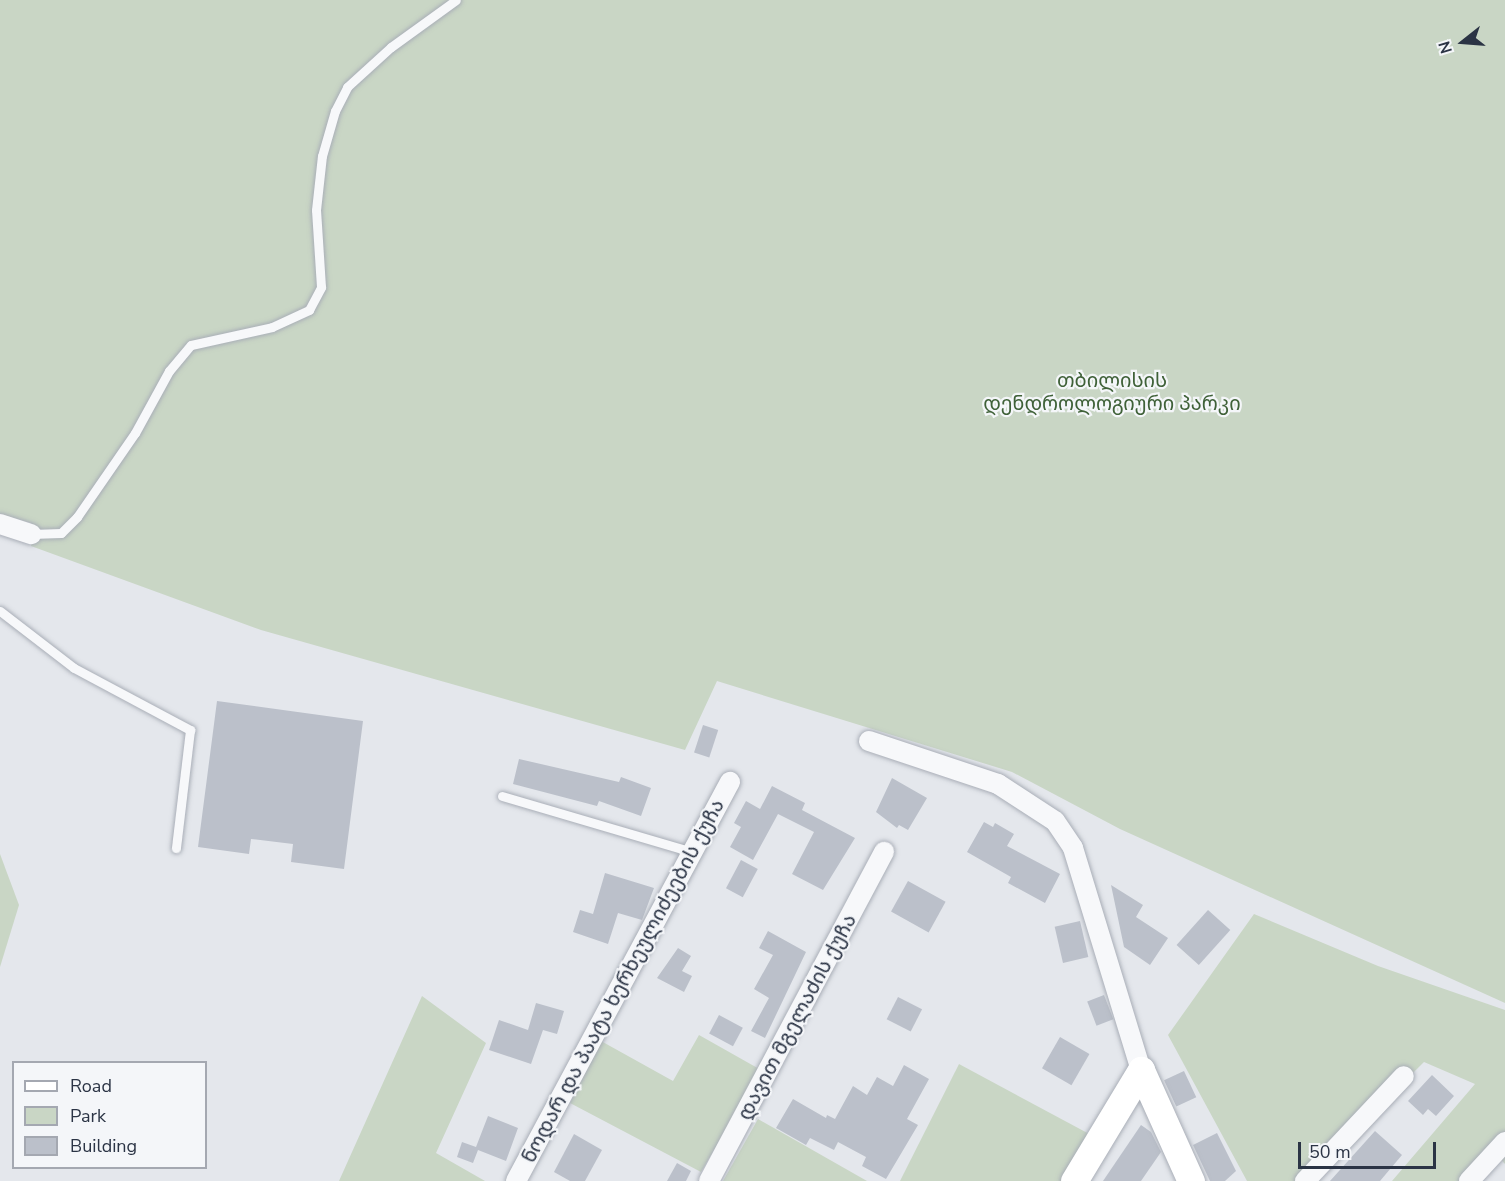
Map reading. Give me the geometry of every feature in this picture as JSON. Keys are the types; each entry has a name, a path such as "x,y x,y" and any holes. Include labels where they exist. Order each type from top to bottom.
{"street":[{"path":"0,524 31,534"},
{"path":"869,741 998,784 1055,821 1073,848 1142,1070 1191,1181"},
{"name":"ნოდარ და პაატა ხერხეულიძეების ქუჩა","path":"516,1181 730,782"},
{"name":"დავით მგელაძის ქუჩა","path":"709,1181 884,852"},
{"path":"1074,1181 1142,1070"},
{"path":"1305,1181 1404,1076"},
{"path":"1469,1181 1505,1142"}],"lane":[{"path":"31,534 61,533 77,517 135,433 169,371 191,345 272,327 309,310 321,287 316,210 322,156 335,111 347,87 374,63 456,0"},
{"path":"0,610 74,668 190,729 176,848"},
{"path":"502,796 692,852"}],"green space":[{"name":"თბილისის დენდროლოგიური პარკი","path":"0,0 1505,0 1505,1003 1120,829 1012,772 717,681 685,750 261,630 31,546 31,523 0,514"},
{"path":"0,854 19,905 0,967"},
{"path":"1254,914 1378,966 1505,1010 1505,1164 1491,1148 1459,1181 1392,1181 1475,1084 1424,1062 1304,1181 1247,1181 1168,1035"},
{"path":"422,996 486,1043 436,1153 485,1181 339,1181"},
{"path":"699,1035 761,1070 701,1172 570,1103 601,1041 673,1081"},
{"path":"959,1064 1093,1136 1067,1181 900,1181"},
{"path":"758,1119 867,1181 723,1181"}],"building":[{"path":"217,701 363,721 344,869 291,862 293,844 251,839 249,854 198,847"},
{"path":"703,725 718,730 709,758 694,753"},
{"path":"519,759 619,782 621,777 651,788 641,816 599,801 597,806 513,784"},
{"path":"892,778 927,798 908,830 899,825 897,828 876,812"},
{"path":"772,786 805,803 802,810 855,838 823,890 792,874 814,832 778,814 753,860 730,847 741,827 734,823 746,801 760,809"},
{"path":"984,822 993,827 995,823 1014,834 1007,846 1060,874 1045,903 1008,883 1011,877 967,852"},
{"path":"741,860 758,869 743,897 726,888"},
{"path":"605,873 654,888 642,920 618,913 608,944 573,932 580,910 593,914"},
{"path":"908,881 946,902 929,932 891,912"},
{"path":"1111,885 1143,905 1136,917 1168,938 1150,965 1124,947"},
{"path":"1208,910 1230,930 1199,965 1177,945"},
{"path":"1080,921 1088,957 1063,963 1055,927"},
{"path":"768,931 806,952 765,1038 751,1031 769,998 754,989 773,955 759,948"},
{"path":"678,948 691,956 682,971 692,976 684,992 657,978"},
{"path":"1104,995 1113,1019 1097,1026 1087,1001"},
{"path":"898,997 922,1009 911,1032 887,1019"},
{"path":"536,1003 564,1011 557,1034 543,1030 531,1064 489,1050 499,1020 528,1030"},
{"path":"719,1015 743,1028 733,1046 709,1034"},
{"path":"1060,1037 1089,1054 1071,1085 1042,1068"},
{"path":"904,1065 929,1079 907,1119 918,1125 886,1179 862,1166 866,1157 838,1142 834,1150 810,1138 806,1145 776,1128 793,1099 826,1118 827,1115 835,1119 853,1086 867,1095 877,1077 893,1086"},
{"path":"1184,1071 1196,1097 1176,1107 1164,1080"},
{"path":"1432,1075 1454,1096 1436,1116 1428,1109 1423,1115 1408,1101"},
{"path":"488,1116 518,1128 506,1161 478,1150 473,1163 457,1157 462,1142 476,1147"},
{"path":"1141,1125 1151,1132 1161,1152 1141,1181 1103,1181"},
{"path":"1375,1131 1402,1155 1380,1181 1330,1181"},
{"path":"1217,1133 1236,1171 1225,1181 1210,1181 1193,1145"},
{"path":"574,1134 602,1150 585,1181 570,1181 554,1172"},
{"path":"677,1163 691,1171 686,1181 667,1181"}]}
